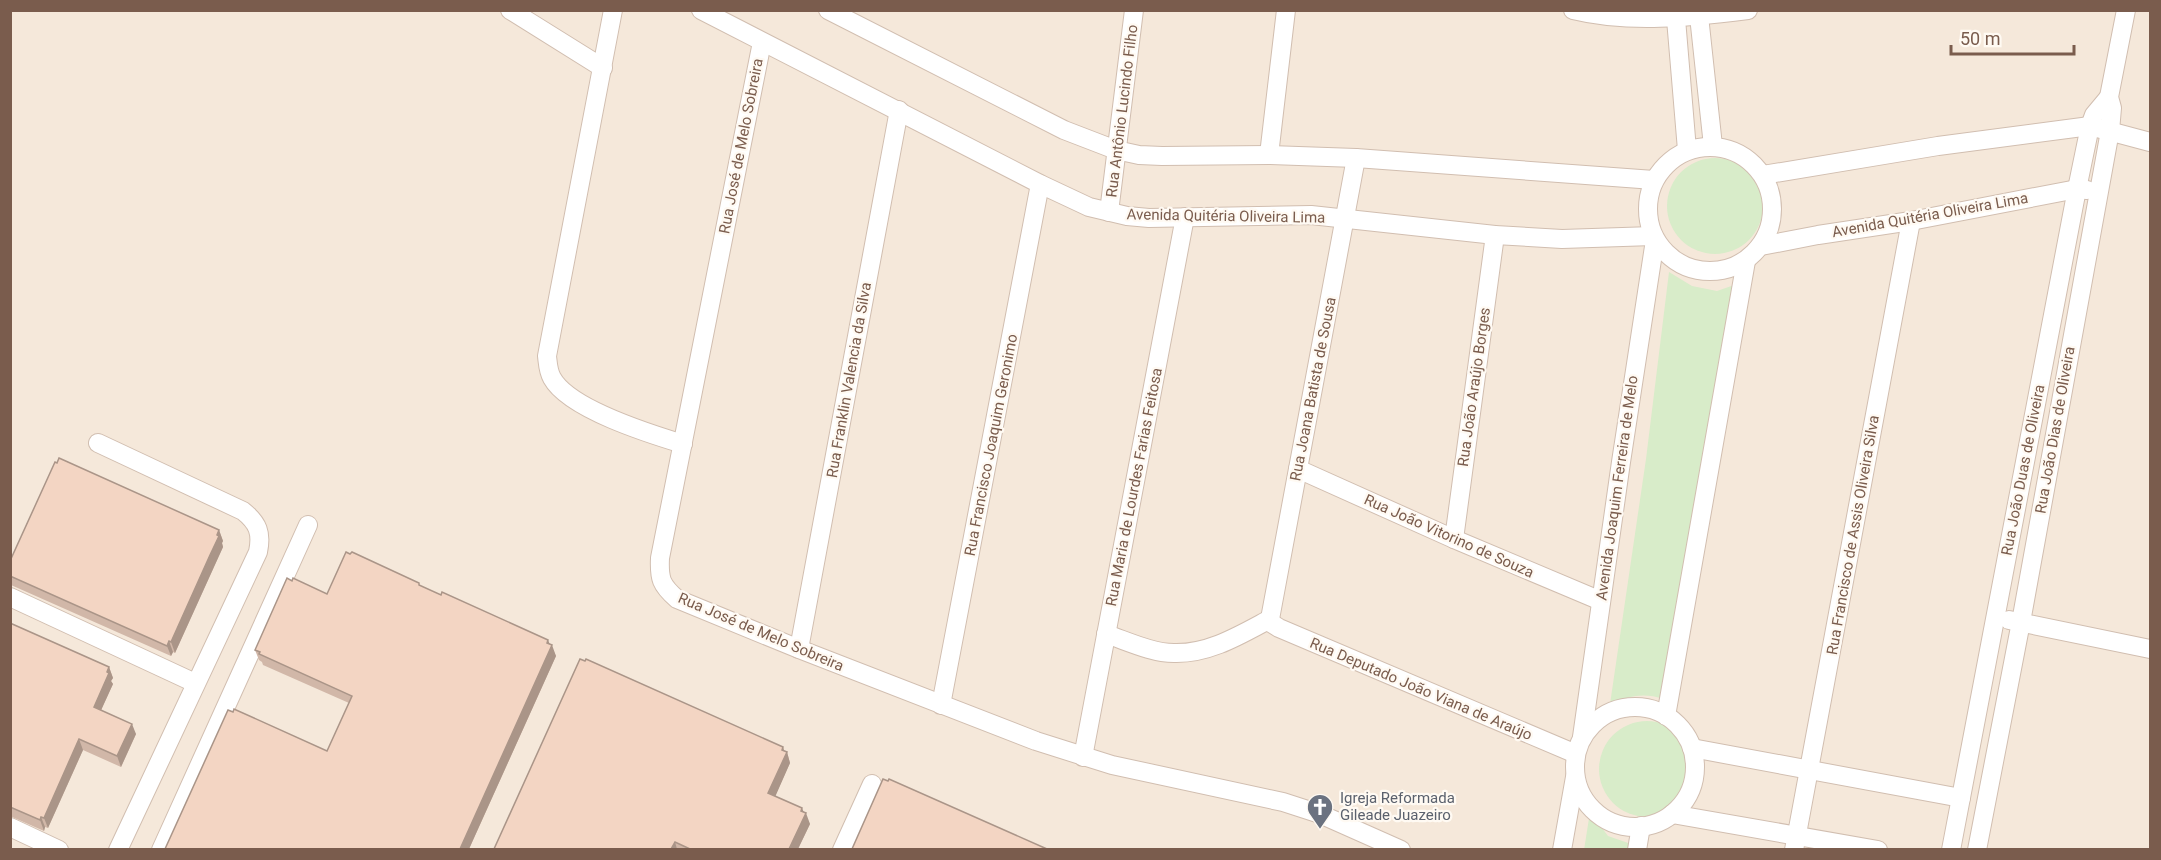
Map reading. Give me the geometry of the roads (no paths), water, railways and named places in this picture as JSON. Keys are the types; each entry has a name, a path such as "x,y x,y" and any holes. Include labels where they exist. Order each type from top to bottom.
{"street":[{"path":"510,10 603,68"},
{"path":"613,10 548,356 548,369 553,380 581,404 643,431 682,444"},
{"name":"Avenida Quitéria Oliveira Lima","path":"701,10 1040,184 1089,207 1109,212 1149,218 1311,215 1495,235 1562,239 1654,238"},
{"path":"828,10 1064,130 1116,150 1139,155 1356,158 1654,180"},
{"name":"Rua Antônio Lucindo Filho","path":"1109,212 1134,10"},
{"path":"1269,155 1286,10"},
{"path":"1573,10 1597,16 1676,19 1748,10"},
{"name":"Rua João Dias de Oliveira","path":"1977,849 2021,622 2110,131 2112,108 2109,97 2126,10"},
{"path":"1700,16 1713,146"},
{"path":"1676,19 1687,150"},
{"name":"Rua José de Melo Sobreira","path":"762,42 660,558 659,573 664,588 677,599 799,649 941,705 1083,757 1283,802 1320,814 1401,849"},
{"name":"Rua João Duas de Oliveira","path":"1951,849 2090,126 2094,115 2109,97"},
{"name":"Rua Franklin Valencia da Silva","path":"799,649 899,110"},
{"path":"1763,175 1938,146 2090,126 2151,142"},
{"path":"1713,146 1736,152 1751,162 1763,175 1771,192 1773,211 1769,229 1761,246 1746,261 1727,269 1707,271 1686,267 1668,256 1654,238 1647,217 1648,198 1654,180 1665,164 1687,150 1713,146"},
{"name":"Rua Joana Batista de Sousa","path":"1270,619 1356,158"},
{"name":"Rua Francisco Joaquim Geronimo","path":"941,705 1040,184"},
{"name":"Avenida Quitéria Oliveira Lima","path":"1761,246 1911,221 2077,189 2099,192"},
{"name":"Rua Maria de Lourdes Farias Feitosa","path":"1083,757 1185,217"},
{"name":"Rua Francisco de Assis Oliveira Silva","path":"1796,842 1911,221"},
{"name":"Rua João Araújo Borges","path":"1454,539 1495,235"},
{"name":"Avenida Joaquim Ferreira de Melo","path":"1582,737 1654,238"},
{"path":"1666,716 1746,261"},
{"path":"98,443 243,511 257,525 260,533 258,552 118,849"},
{"name":"Rua João Vitorino de Souza","path":"1298,469 1454,539 1601,601"},
{"path":"2017,503 2041,508"},
{"path":"161,849 308,525"},
{"path":"10,597 195,683"},
{"path":"1995,618 2151,649"},
{"path":"1106,634 1172,653 1198,652 1224,643 1270,619"},
{"name":"Rua Deputado João Viana de Araújo","path":"1270,619 1271,623 1279,628 1575,754"},
{"path":"1562,849 1575,776 1575,754 1582,737 1594,722 1611,711 1629,707 1648,708 1666,716 1682,730 1692,748 1695,766 1693,784 1685,801 1672,814 1658,822 1641,826 1618,824 1598,814 1583,797 1575,776"},
{"path":"1692,748 1961,798"},
{"path":"842,849 872,784"},
{"path":"1672,814 1796,842 1878,849"},
{"path":"1636,849 1641,826"},
{"path":"10,828 59,849"}],"place":[{"name":"Igreja Reformada Gileade Juazeiro","path":"1320,830"}]}
